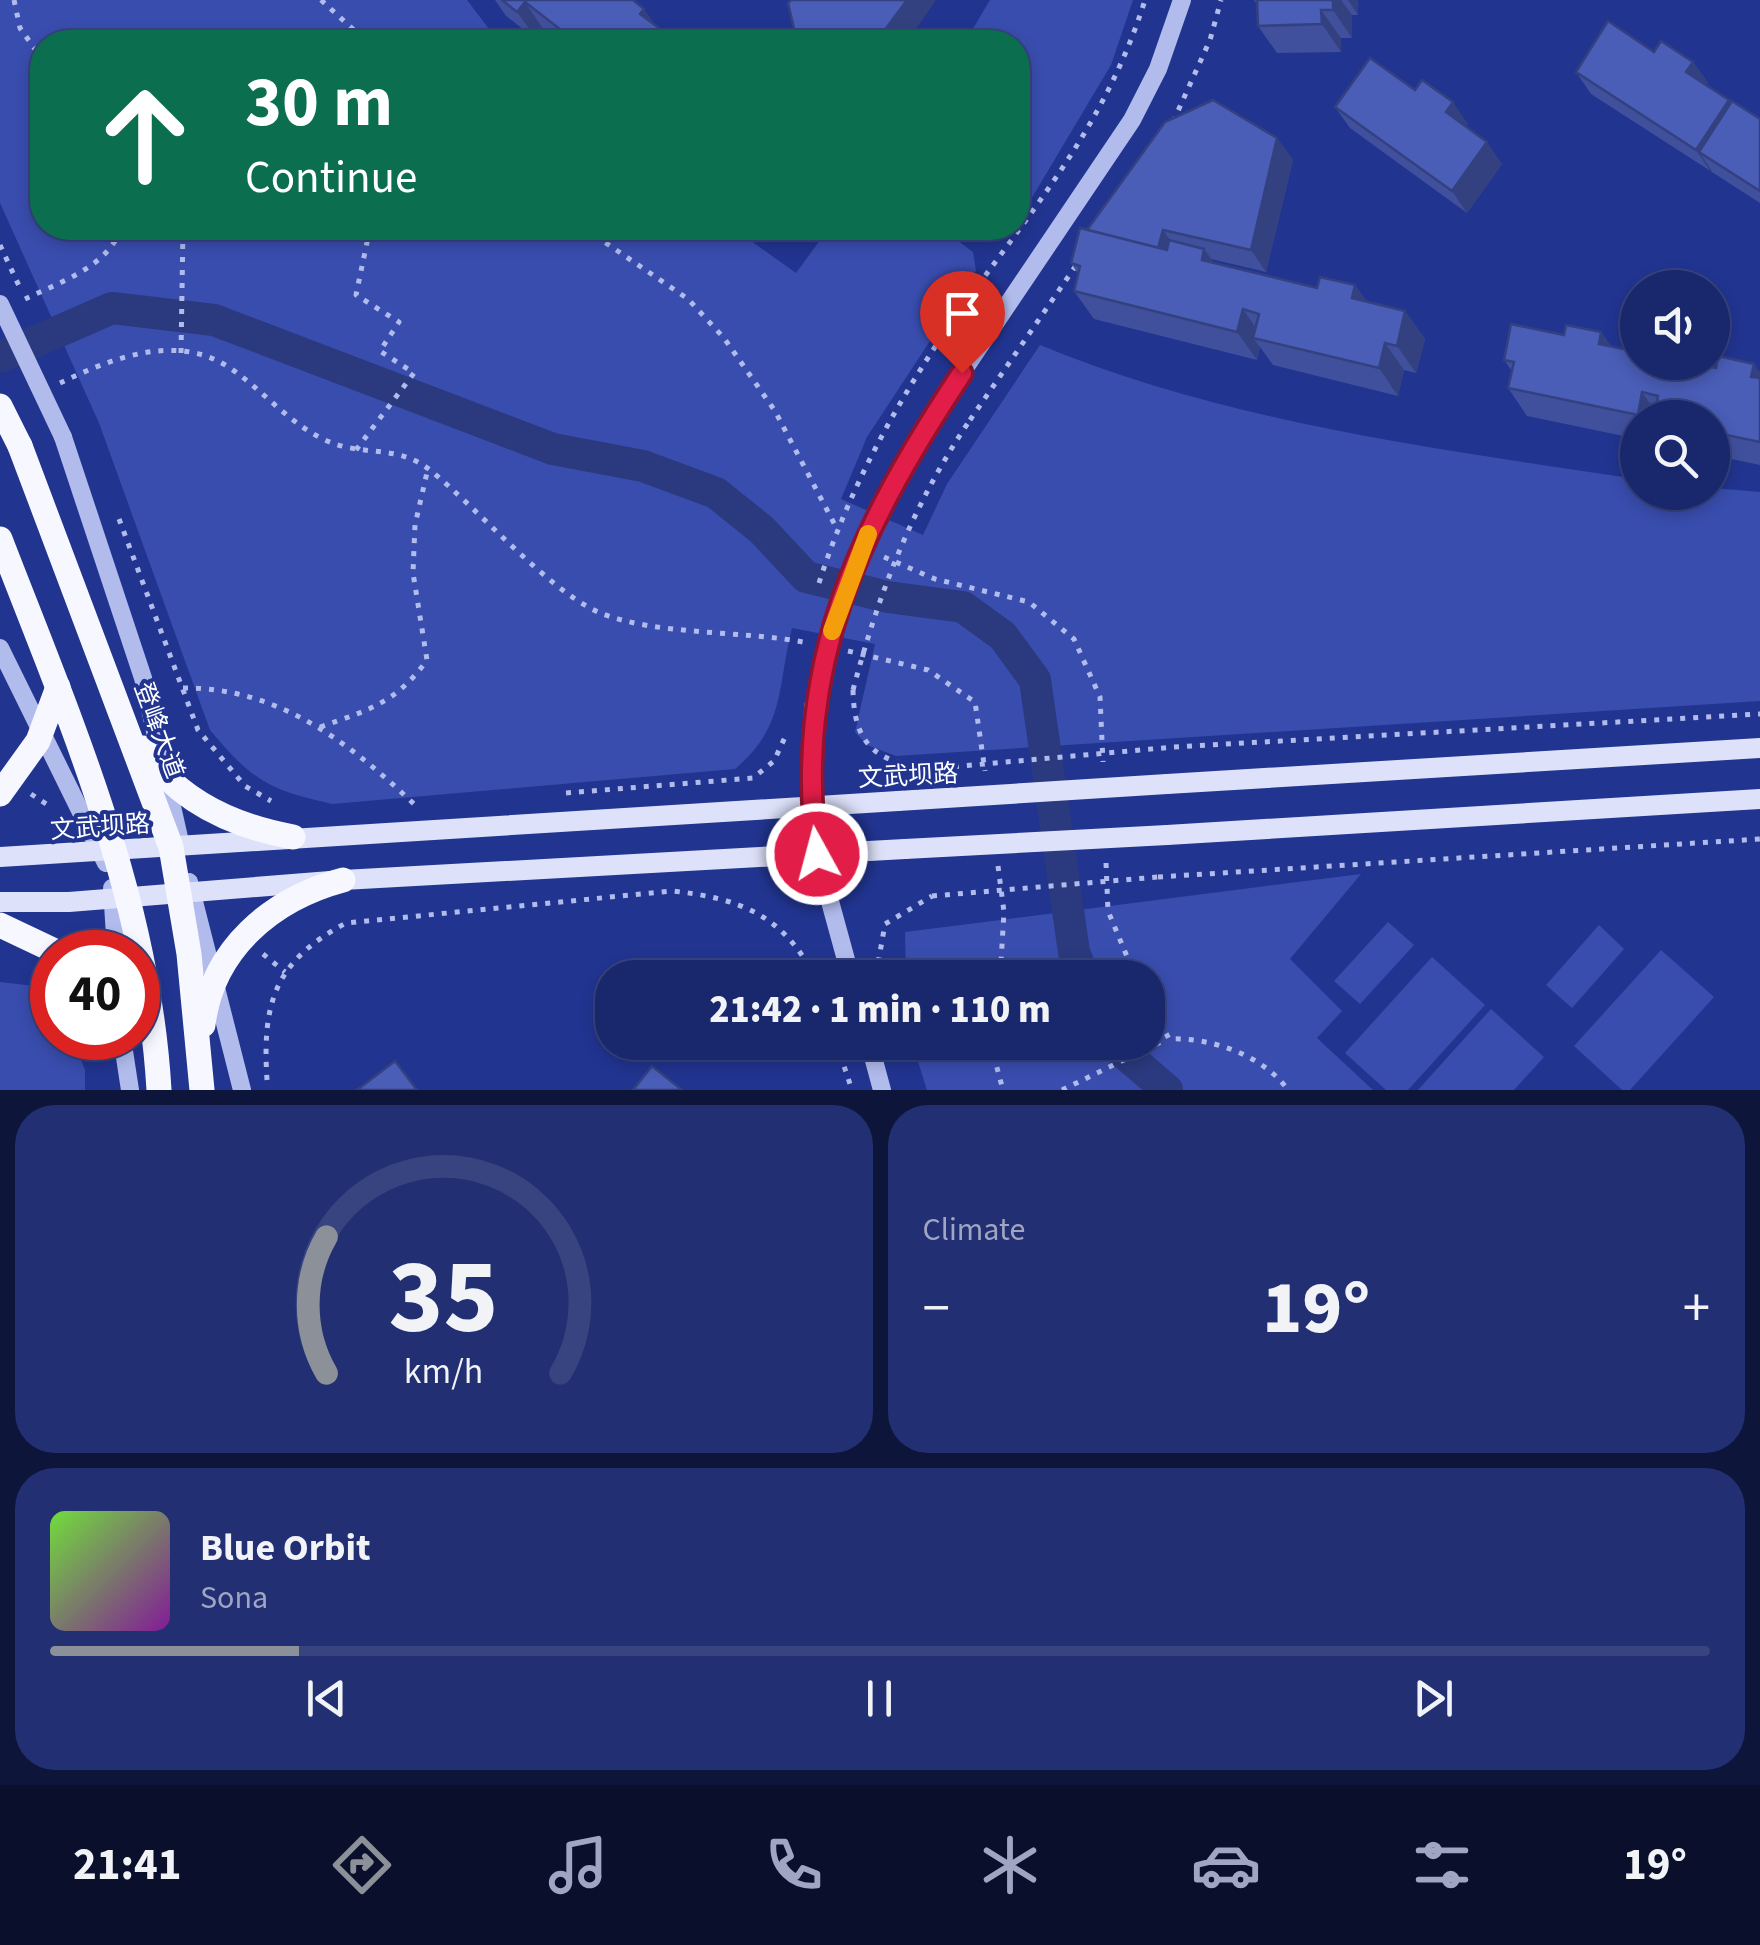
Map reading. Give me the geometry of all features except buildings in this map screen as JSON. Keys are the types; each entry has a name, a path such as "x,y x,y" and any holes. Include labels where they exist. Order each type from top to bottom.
{"main road":[{"name":"登峰大道","path":"0,406 20,446 176,846 185,891 202,1090"},
{"path":"0,539 100,795 109,852 129,930"},
{"path":"6,788 41,734 58,687"},
{"path":"120,708 148,756 165,776 209,810 235,823 293,837"},
{"name":"文武坝路","path":"0,858 1760,748"},
{"path":"0,902 1760,799"},
{"path":"200,1060 204,1015 233,950 270,912 317,887 343,880"},
{"path":"0,924 30,939"},
{"path":"158,1060 160,1090"}],"street":[{"path":"846,960 817,854 810,805 813,707 840,602 886,495 940,405 1132,120 1158,69 1182,0"},
{"path":"9,303 63,437 143,678 176,846"},
{"path":"0,648 41,734 109,852"},
{"path":"185,891 215,983 242,1090"},
{"path":"118,930 121,896"},
{"path":"125,1060 130,1090"},
{"path":"874,1060 882,1090"}],"path":[{"path":"14,0 20,28 30,42"},
{"path":"320,0 354,30"},
{"path":"1030,219 1088,132 1121,70 1144,0"},
{"path":"1168,130 1210,40 1221,0"},
{"path":"9,303 90,267 117,240"},
{"path":"181,353 183,240"},
{"path":"356,450 414,373 380,351 399,322 356,296 368,240"},
{"path":"602,240 688,299 724,338 775,411 844,540"},
{"path":"828,555 863,472 936,346 1016,240"},
{"path":"1081,259 930,479 876,605 853,690 853,723 865,743 902,765 928,769 1174,747 1760,714"},
{"path":"47,389 110,360 158,351 203,355 227,366 289,418 325,440 356,450 398,451 428,468 597,611 636,623 766,634 820,645"},
{"path":"320,726 373,709 406,690 427,660 413,573 415,525 428,468"},
{"path":"113,504 198,730 244,786 286,804"},
{"path":"880,555 935,578 1029,602 1074,639 1100,697 1103,775"},
{"path":"800,655 804,638"},
{"path":"838,649 928,670 975,702 986,778"},
{"path":"182,688 218,688 255,696 320,726 376,768 415,805"},
{"path":"549,794 754,778 774,761 788,728"},
{"path":"6,788 53,808"},
{"path":"396,806 434,804"},
{"path":"879,960 885,924 932,896 1158,877 1760,840"},
{"path":"1106,852 1108,911 1128,960"},
{"path":"996,855 1004,912 1001,960"},
{"path":"267,1090 265,1058 273,993 308,944 346,924 672,891 746,907 796,942 806,960"},
{"path":"1165,1031 1169,1039"},
{"path":"1062,1090 1169,1039 1196,1038 1247,1057 1288,1090"},
{"path":"842,1060 852,1090"},
{"path":"995,1060 1003,1090"}],"shaded area":[{"path":"0,0 467,0 490,30 30,30 30,240 750,240 796,273 820,240 957,240 973,252 976,271 867,437 841,499 923,535 947,484 1040,345 1185,395 1259,414 1410,444 1620,476 1620,510 1730,510 1730,489 1760,492 1760,701 896,756 867,745 855,732 875,644 792,628 771,721 751,753 735,769 332,804 276,788 250,772 210,730 99,423 0,203"},
{"path":"990,0 1133,0 1111,65 1030,201 1030,30 972,30"},
{"path":"1361,874 1290,959 1342,1011 1317,1038 1373,1090 927,1090 917,1060 1165,1060 1165,960 906,960 905,932"},
{"path":"1388,922 1414,945 1360,1004 1334,981"},
{"path":"1599,925 1624,949 1572,1008 1546,985"},
{"path":"1661,950 1714,997 1630,1090 1622,1090 1574,1046"},
{"path":"1432,957 1485,1005 1408,1090 1386,1090 1345,1053"},
{"path":"0,982 30,985 30,1060 81,1060 85,1090 0,1090"},
{"path":"1491,1009 1544,1057 1514,1090 1418,1090"}],"waterway":[{"path":"0,357 112,308 214,320 553,449 643,466 716,493 762,530 806,577 888,597 963,607 1003,636 1035,680 1077,960"},
{"path":"1132,1060 1167,1090"}],"slow traffic":[{"path":"832,631 868,534"}],"route":[{"path":"817,854 810,805 813,707 840,602 886,495 962,373"}]}
